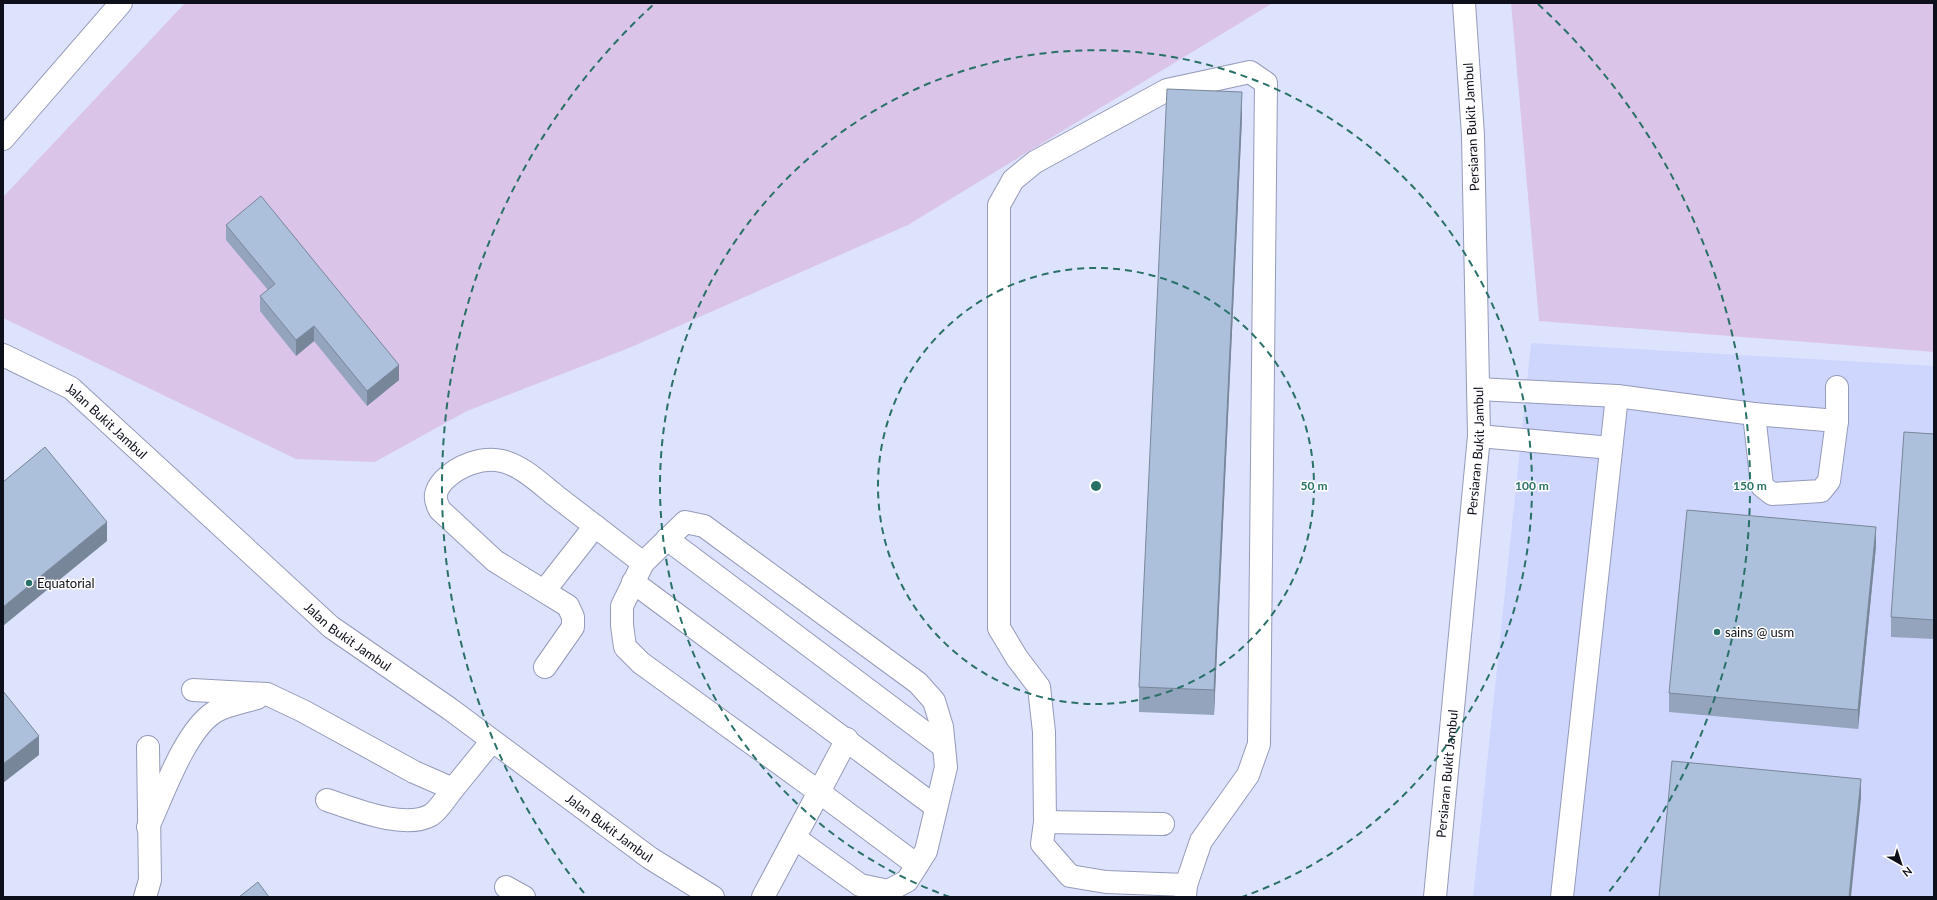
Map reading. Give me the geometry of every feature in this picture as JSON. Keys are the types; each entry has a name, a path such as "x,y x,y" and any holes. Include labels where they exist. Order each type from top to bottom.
{"street":[{"path":"3,139 121,3"},
{"name":"Persiaran Bukit Jambul","path":"1435,897 1479,436 1473,135 1464,3"},
{"path":"1250,72 1266,83 1259,744 1248,775 1201,841 1185,891 1106,889 1070,876 1042,844 1045,822 1044,732 1039,687 1017,658 999,628 1000,205 1013,180 1035,162 1167,90 1250,72"},
{"name":"Jalan Bukit Jambul","path":"3,354 71,388 331,628 492,741 650,858 713,897"},
{"path":"1754,414 1762,486 1772,494 1821,491 1829,481 1837,421 1837,387"},
{"path":"1478,389 1617,396 1754,414 1837,421"},
{"path":"1562,897 1617,396"},
{"path":"1479,436 1611,448"},
{"path":"545,667 573,627 573,617 568,606 545,590 495,561 449,519 436,503 435,497 438,488 451,474 471,463 490,459 503,461 527,474 643,563"},
{"path":"795,838 860,884 888,891 907,881 926,851 946,767 942,727 934,701 918,683 704,526 685,522 643,563 633,582 622,606 622,625 625,647 640,663 819,792 917,865"},
{"path":"545,590 595,526"},
{"path":"667,539 944,747"},
{"path":"633,582 847,739 936,807"},
{"path":"193,690 267,694 303,711 408,768 453,789"},
{"path":"148,827 182,753 200,725 214,712 267,694"},
{"path":"763,897 847,739"},
{"path":"327,800 370,814 406,821 432,815 492,741"},
{"path":"144,897 150,880 148,827 148,747"},
{"path":"1045,822 1163,824"}],"shaded area":[{"path":"185,3 1273,3 908,225 629,348 467,411 375,462 296,459 3,318 3,197"},
{"path":"1511,3 1934,3 1934,352 1539,321"},
{"name":"sains @ usm","path":"1531,343 1934,366 1934,897 1473,897"}],"building":[{"path":"1167,89 1242,92 1214,690 1139,687"},
{"path":"261,196 399,365 367,391 314,326 296,340 260,296 275,284 226,225"},
{"path":"1904,432 1934,434 1934,620 1891,617"},
{"name":"Equatorial","path":"45,447 107,522 3,607 3,482"},
{"path":"1687,510 1876,527 1858,710 1669,693"},
{"path":"3,691 39,736 3,764"},
{"path":"1672,761 1861,779 1849,897 1659,897"},
{"path":"258,882 269,897 239,897"}],"place":[{"name":"Equatorial","path":"29,583"},
{"name":"sains @ usm","path":"1717,632"}]}
